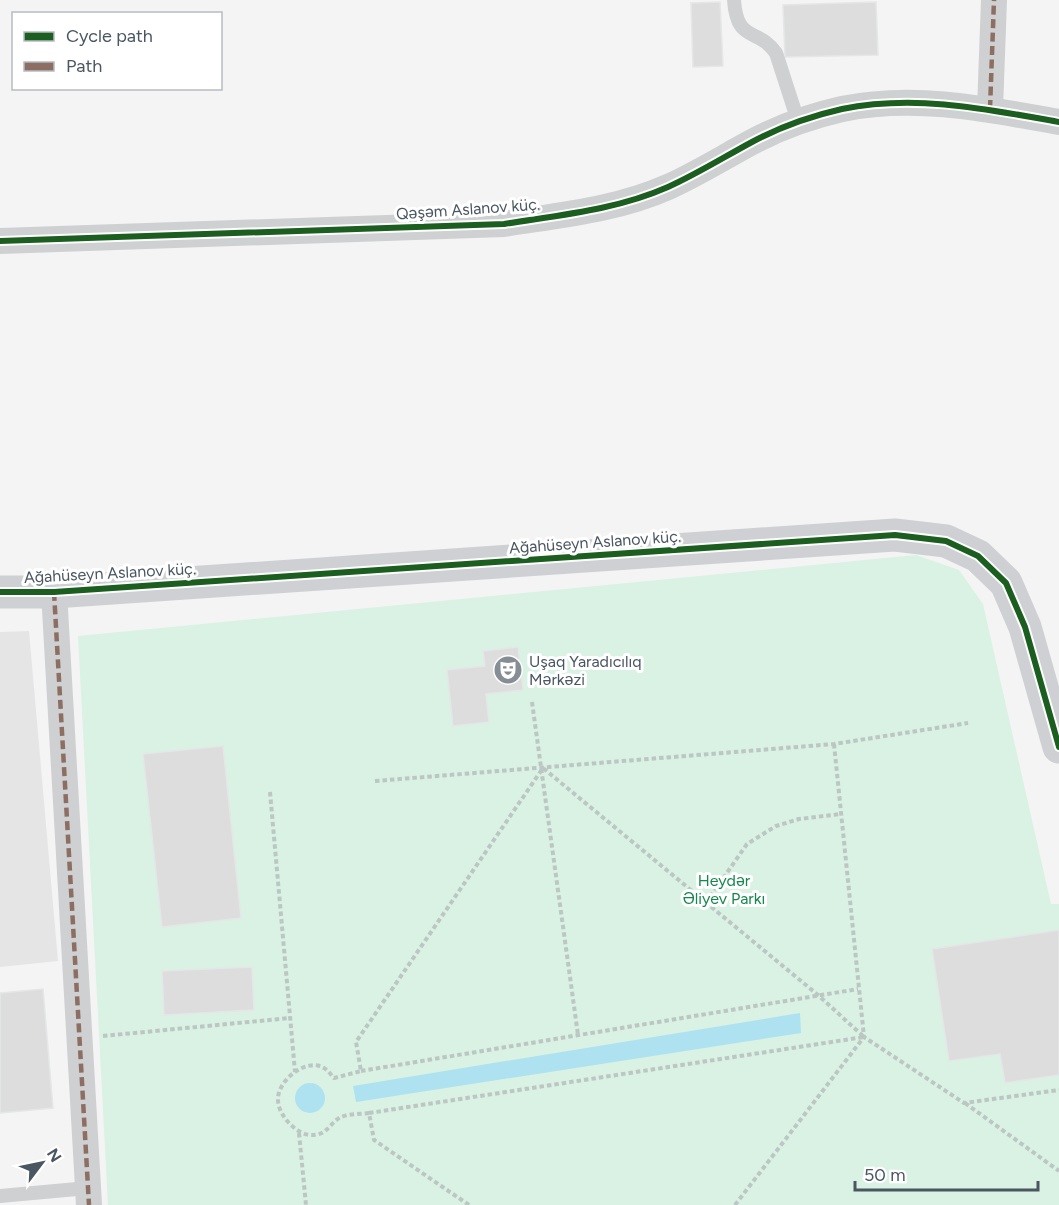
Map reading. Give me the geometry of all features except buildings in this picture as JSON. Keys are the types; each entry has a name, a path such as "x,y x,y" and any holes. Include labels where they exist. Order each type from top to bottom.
{"street":[{"path":"990,109 994,0"},
{"name":"Qəşəm Aslanov küç.","path":"0,241 504,224 623,204 668,187 752,142 798,122 842,109 886,102 928,102 990,109 1059,122"},
{"name":"Ağahüseyn Aslanov küç.","path":"0,592 54,592 896,535 946,541 978,556 1006,583 1025,627 1059,747"},
{"path":"54,592 88,1197"}],"lane":[{"path":"734,0 738,24 747,33 771,46 776,53 798,122"},
{"path":"0,1196 88,1197"}],"path":[{"path":"532,702 543,768 578,1035"},
{"path":"375,781 834,744 968,723"},
{"path":"735,1205 864,1037 834,744"},
{"path":"543,768 818,995 864,1037 964,1103 1059,1172"},
{"path":"361,1071 356,1041 543,768"},
{"path":"270,792 295,1072"},
{"path":"706,903 747,844 776,826 799,819 841,814"},
{"path":"306,1205 299,1133 286,1119 278,1101 282,1086 295,1072 310,1065 324,1067 334,1078 361,1071 858,989"},
{"path":"79,1038 290,1018"},
{"path":"299,1133 312,1135 328,1131 341,1118 369,1113 864,1037"},
{"path":"964,1103 1059,1090"},
{"path":"369,1113 374,1140 469,1205"}],"shaded area":[{"path":"29,631 58,961 0,967 0,632"}],"green space":[{"name":"Heydər Əliyev Parkı","path":"916,555 959,570 983,604 1051,904 1059,904 1059,1205 108,1205 78,636"}],"water":[{"path":"800,1013 801,1033 356,1102 353,1086"},
{"path":"310,1083 321,1087 325,1098 321,1109 310,1113 299,1109 295,1098 299,1087"}],"marked path":[{"path":"990,109 994,0"},
{"path":"54,592 89,1205"}],"cycle path":[{"path":"0,241 504,224 588,211 648,195 689,177 774,132 842,109 869,105 924,103 978,108 1059,122"},
{"path":"0,592 54,592 895,535 946,541 978,556 1006,583 1025,627 1059,747"}],"place":[{"name":"Uşaq Yaradıcılıq Mərkəzi","path":"508,670"}]}
